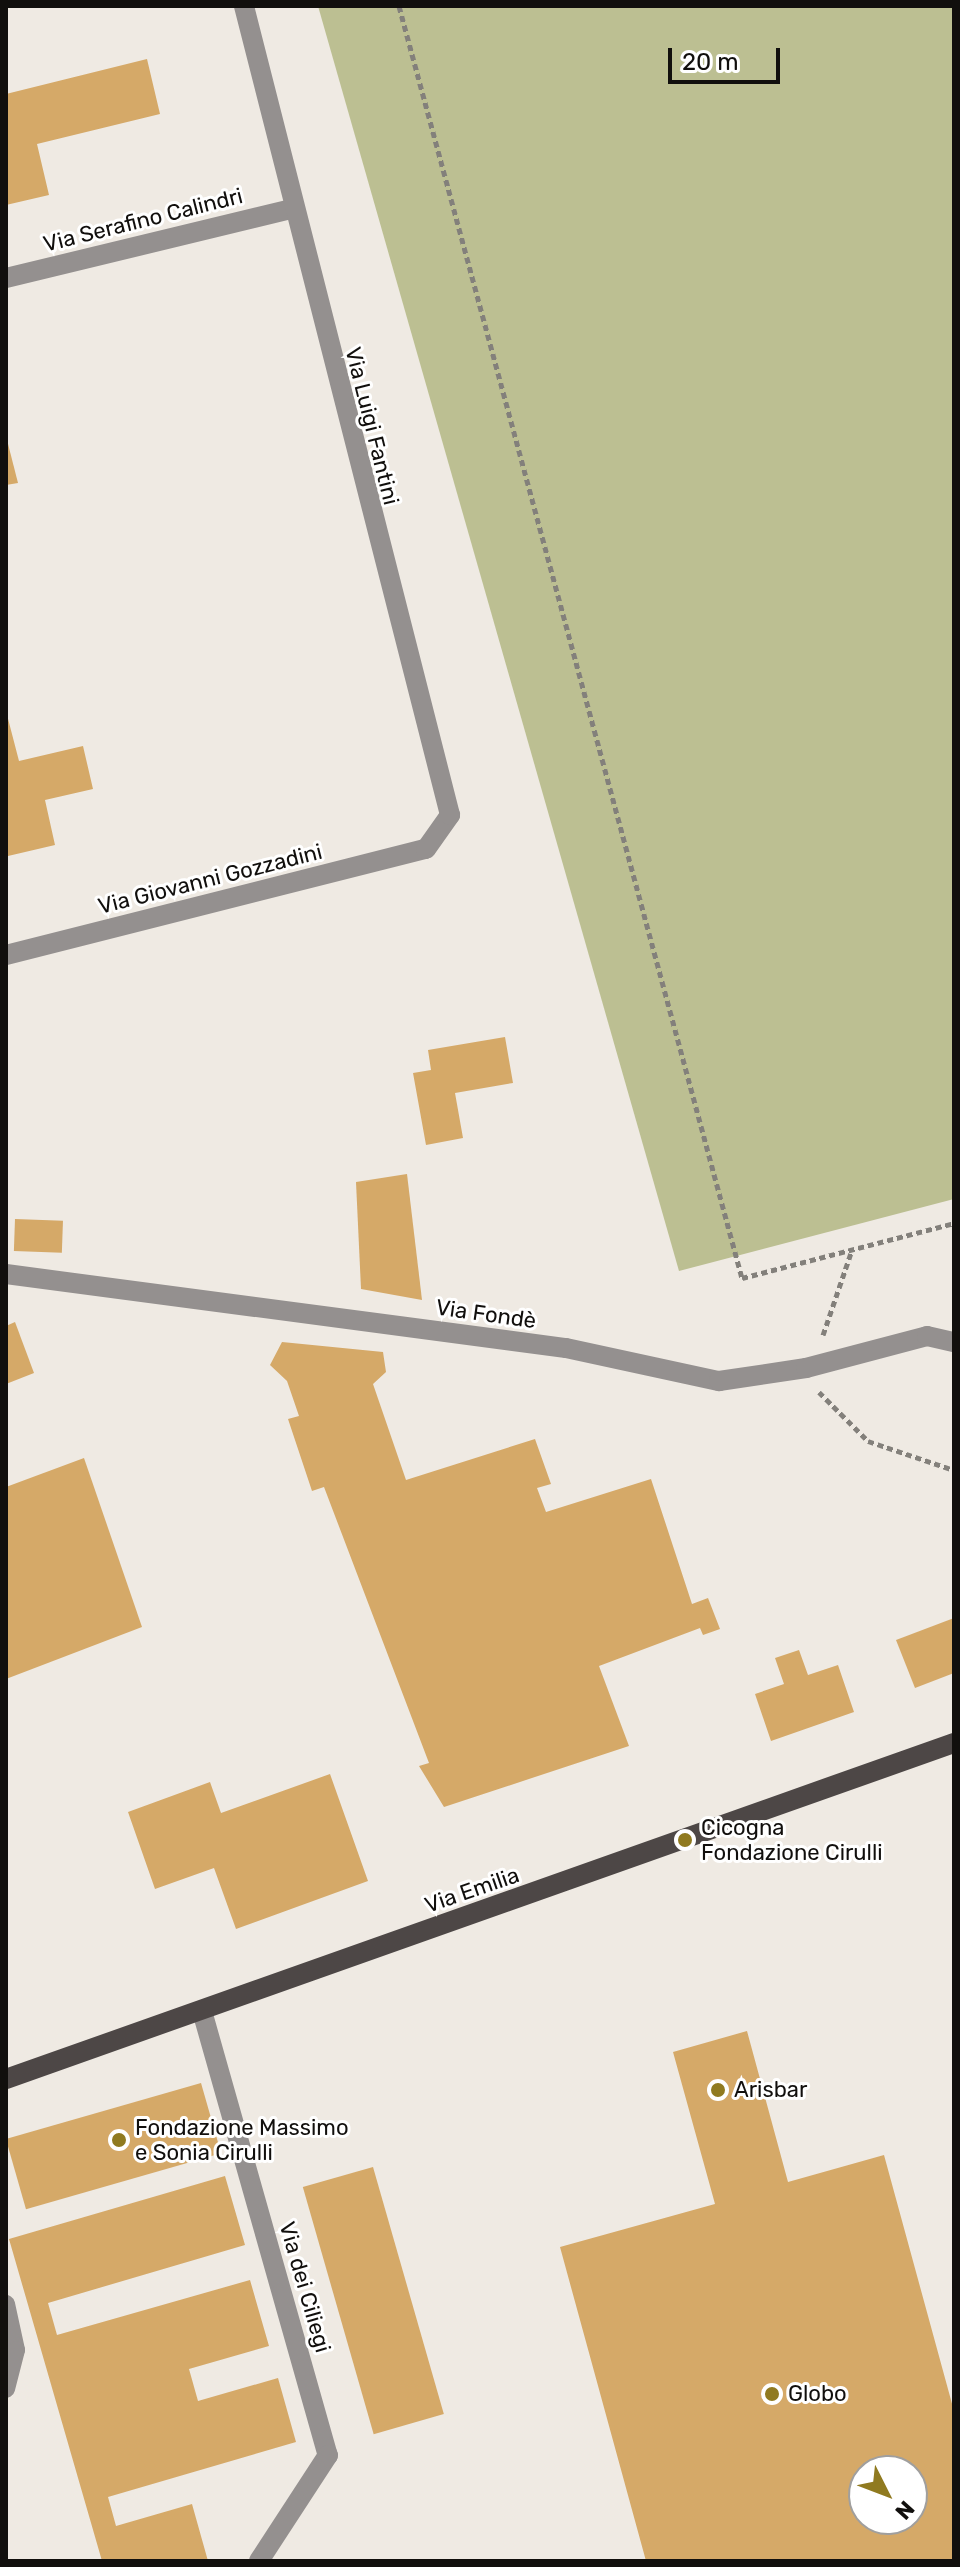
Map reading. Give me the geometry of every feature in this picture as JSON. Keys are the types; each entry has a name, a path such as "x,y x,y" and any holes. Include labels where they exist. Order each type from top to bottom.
{"main road":[{"name":"Via Emilia","path":"6,2079 954,1743"}],"street":[{"name":"Via Luigi Fantini","path":"244,6 292,209 450,815 426,849"},
{"name":"Via Serafino Calindri","path":"6,278 292,209"},
{"name":"Via Giovanni Gozzadini","path":"6,955 426,849"},
{"name":"Via Fondè","path":"6,1274 566,1348 719,1381 806,1368 927,1336 954,1342"},
{"name":"Via dei Ciliegi","path":"202,2011 328,2455 259,2561"}],"lane":[{"path":"6,2304 16,2350 6,2389"}],"path":[{"path":"399,6 742,1278 954,1223"}],"green space":[{"path":"318,6 954,6 954,1199 679,1271"}],"building":[{"path":"147,59 160,114 37,144 49,195 6,205 6,94"},
{"path":"6,436 18,483 6,485"},
{"path":"6,711 19,761 83,746 93,789 45,800 55,845 8,856"},
{"path":"505,1037 513,1083 455,1093 463,1138 426,1145 413,1073 431,1070 428,1050"},
{"path":"407,1174 422,1300 361,1289 356,1182"},
{"path":"15,1219 63,1221 62,1253 14,1251"},
{"path":"15,1322 34,1373 6,1384 6,1326"},
{"path":"282,1342 383,1352 386,1372 373,1384 406,1480 535,1439 551,1484 537,1488 546,1512 651,1479 692,1604 708,1598 720,1629 703,1635 700,1628 599,1666 629,1746 444,1807 419,1766 429,1763 324,1487 312,1491 288,1419 299,1416 287,1381 270,1365"},
{"path":"84,1458 142,1627 6,1679 6,1487"},
{"path":"954,1618 954,1673 915,1688 896,1640"},
{"path":"799,1650 808,1675 838,1665 854,1712 771,1741 755,1694 784,1684 775,1658"},
{"path":"330,1774 368,1881 236,1929 214,1868 155,1889 128,1812 210,1782 221,1813"},
{"path":"747,2031 788,2182 884,2155 954,2411 954,2561 646,2561 560,2247 715,2204 673,2052"},
{"path":"201,2083 221,2153 26,2209 6,2139"},
{"path":"373,2167 444,2414 374,2434 303,2187"},
{"path":"225,2176 245,2245 48,2303 57,2335 250,2280 269,2346 189,2369 198,2401 278,2378 296,2442 108,2497 116,2526 192,2504 208,2561 102,2561 9,2239"}],"place":[{"name":"Cicogna Fondazione Cirulli","path":"685,1840"},
{"name":"Arisbar","path":"718,2090"},
{"name":"Fondazione Massimo e Sonia Cirulli","path":"119,2140"},
{"name":"Globo","path":"772,2394"}]}
